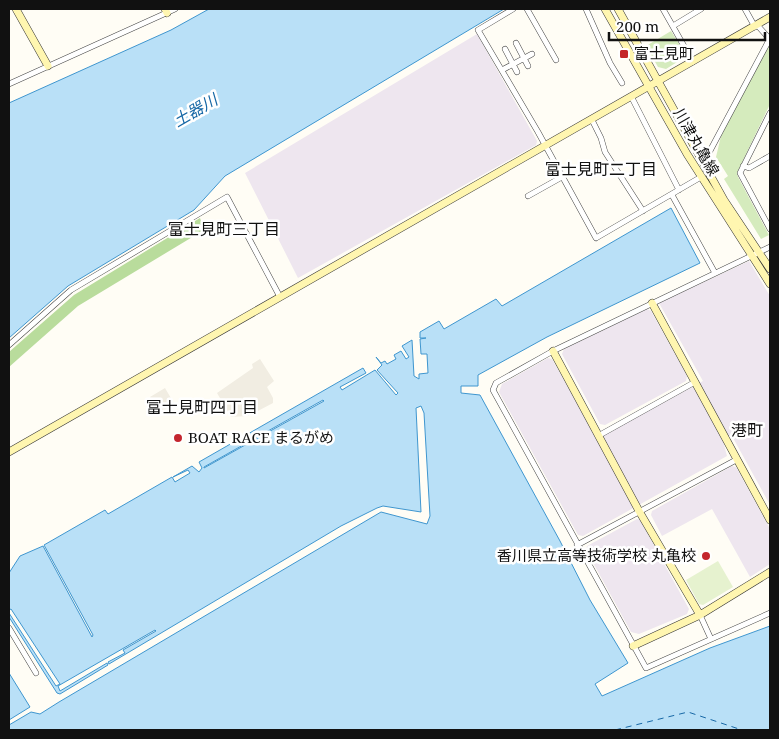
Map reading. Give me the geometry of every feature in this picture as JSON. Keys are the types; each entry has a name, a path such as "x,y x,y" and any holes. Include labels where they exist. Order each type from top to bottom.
{"street":[{"path":"16,9 48,66"},
{"path":"9,84 166,11 175,9"},
{"path":"513,9 478,30 596,238 701,177"},
{"path":"527,9 556,60"},
{"path":"586,9 610,63 622,83"},
{"name":"川津丸亀線","path":"605,9 701,177 756,254 770,269"},
{"name":"川津丸亀線","path":"618,9 703,164 756,254 770,284"},
{"path":"663,9 693,62"},
{"path":"703,164 768,42 767,36 756,27 745,9"},
{"path":"673,26 698,10"},
{"path":"9,452 592,120 648,86 756,27 770,17"},
{"path":"516,43 528,66"},
{"path":"506,50 518,72"},
{"path":"502,70 532,54"},
{"path":"631,96 680,190"},
{"path":"770,113 740,173 770,229"},
{"path":"592,120 601,138 605,152 643,211"},
{"path":"743,166 750,168 770,156"},
{"path":"528,196 562,177"},
{"path":"672,195 716,273"},
{"path":"9,345 71,290 227,197 280,297"},
{"path":"770,246 553,351 496,383 493,390 646,668 770,613"},
{"path":"652,303 770,520"},
{"path":"553,351 639,511 700,615 711,639"},
{"path":"598,436 695,382"},
{"path":"577,545 736,460"},
{"path":"633,646 700,615 770,572"},
{"path":"9,628 36,673"}],"shaded area":[{"path":"477,34 537,141 536,145 298,278 245,173"},
{"path":"749,261 770,296 770,505 732,436 723,441 727,456 583,536 578,535 499,392 502,384 548,358 552,359 597,439 703,381 659,303"},
{"path":"647,309 651,311 687,376 686,381 605,425 600,424 562,354 564,349"},
{"path":"260,359 274,381 267,387 273,398 273,403 248,416 231,417 217,393 253,368 252,364"},
{"path":"165,388 175,405 159,413 150,397"},
{"path":"732,466 736,467 770,529 770,564 750,577 712,509 662,536 651,515 652,511"},
{"path":"637,519 640,520 689,609 687,614 639,634 631,632 586,550 587,546"}],"green space":[{"path":"671,31 684,52 682,59 666,69 658,67 646,46"},
{"path":"770,45 770,104 737,173 769,235 761,239 724,179 728,176 716,157 721,136 762,54"},
{"path":"200,218 204,230 78,306 9,367 9,352 74,295"},
{"path":"718,561 733,587 703,605 699,604 686,580"}],"water":[{"name":"土器川","path":"209,9 504,9 225,176 194,210 68,286 9,338 9,103 171,30"},
{"path":"671,208 700,263 547,337 478,375 478,386 461,386 461,393 480,395 590,600 628,663 595,684 602,696 710,648 770,626 770,730 9,730 9,725 31,712 40,714 381,512 427,524 430,516 424,413 421,406 416,408 421,512 383,506 341,526 109,664 108,662 125,653 123,650 156,631 58,686 60,691 107,663 108,665 60,694 57,693 9,617 9,613 56,686 60,684 11,609 9,610 9,573 20,556 43,546 92,637 93,635 44,545 105,510 108,514 172,477 175,482 190,473 188,470 173,477 192,466 199,472 202,468 199,462 363,368 366,373 340,387 342,390 375,370 396,395 398,393 377,370 382,365 376,357 381,363 385,361 387,364 396,359 394,355 401,351 406,359 409,357 402,346 412,340 414,376 419,379 419,374 428,373 427,354 421,354 420,339 426,338 420,338 420,332 439,321 444,329 496,299 502,306","holes":["323,400 324,401 204,468"]},
{"path":"9,673 30,707 9,720"}],"ferry route":[{"path":"615,730 688,712 742,730"}],"place":[{"name":"富士見町","path":"624,54"},
{"name":"BOAT RACE まるがめ","path":"178,438"},
{"name":"香川県立高等技術学校 丸亀校","path":"706,556"}],"district":[{"name":"富士見町二丁目","path":"601,169"},
{"name":"富士見町三丁目","path":"224,229"},
{"name":"富士見町四丁目","path":"202,407"},
{"name":"港町","path":"747,430"}]}
